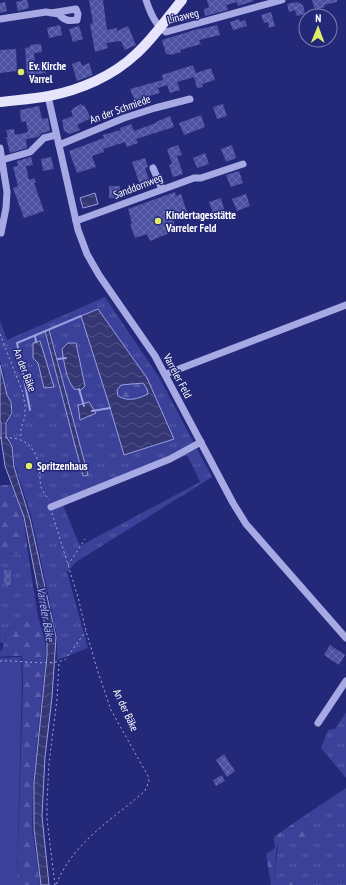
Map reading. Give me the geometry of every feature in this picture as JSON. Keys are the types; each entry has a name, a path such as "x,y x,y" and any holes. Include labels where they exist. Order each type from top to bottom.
{"main road":[{"path":"0,102 48,96 84,85 116,70 137,54 182,0"}],"street":[{"path":"146,0 150,12 159,28"},
{"name":"Linaweg","path":"159,28 166,32 282,0"},
{"path":"0,19 28,14 46,12 51,13"},
{"name":"Varreler Feld","path":"48,96 76,221 87,254 99,275 166,374 246,524 346,638"},
{"name":"An der Schmiede","path":"59,145 124,118 190,99"},
{"path":"2,160 30,152 44,138 56,135"},
{"path":"0,148 7,192 6,208 1,233"},
{"name":"Sanddornweg","path":"76,221 194,178 210,178 243,164"},
{"path":"153,168 162,189"},
{"path":"166,374 346,305"},
{"path":"50,504 170,459 201,442"},
{"path":"318,723 346,681"}],"path":[{"name":"An der Bäke","path":"0,334 24,393 25,406 24,416 20,428 21,439 33,449 38,462 41,486 50,504 78,597 98,672 111,710 148,776 149,781 146,791 88,838 78,848 64,866 55,885"},
{"path":"0,438 9,437 21,439"},
{"path":"68,566 85,538"},
{"path":"0,661 15,660 58,662 65,660 86,631"},
{"path":"55,885 47,820 47,801 49,763 57,699 58,662"}],"green space":[{"path":"105,297 159,377 212,477 76,562 67,572 88,648 57,660 57,636 31,515 15,466 13,446 6,435 8,422 13,413 12,402 7,395 4,374 0,361 0,321 7,340","holes":["98,309 173,439 124,454 81,317","49,330 58,359 83,476 45,332","38,363 54,387 44,388","187,455 200,482 80,546 63,505"]},
{"path":"143,383 148,394 133,399 126,399 118,396 117,390 121,385"},
{"path":"0,485 11,485 23,516 28,553 0,554"},
{"path":"28,553 38,617 5,631 7,656 0,657 0,651 3,649 3,643 0,642 0,554"},
{"path":"38,617 45,639 46,654 33,782 32,828 40,885 17,885 23,680 22,656 7,656 5,631"},
{"path":"21,657 22,680 17,885 0,885 0,658"},
{"path":"346,712 346,778 321,748 328,730 335,729"},
{"path":"346,788 346,885 297,885 274,874 280,834 292,828 314,835 304,816"},
{"path":"304,816 314,835 307,840 298,842 292,828 281,834 283,842 277,846 274,874 297,885 271,885 266,854 275,848 274,837"}],"water":[{"path":"95,193 98,204 83,208 80,198"},
{"path":"98,309 147,378 174,439 124,455 81,316","holes":["143,383 148,394 129,399 118,396 117,390 121,385"]},
{"path":"49,330 88,475 83,476 45,331"},
{"path":"40,341 54,387 44,388 38,363 33,358 33,343"},
{"path":"68,343 76,343 85,386 81,390 74,389 71,385 66,370 62,349"},
{"name":"Varreler Bäke","path":"0,365 7,395 11,402 12,413 6,423 6,436 12,446 14,467 30,519 56,637 52,697 45,757 42,816 49,885 41,885 34,829 34,783 47,655 47,636 24,517 5,466 0,421"},
{"path":"89,402 96,413 80,420 78,405"}],"building":[{"path":"27,0 29,8 18,11 16,2"},
{"path":"89,0 103,0 107,30 117,28 117,31 128,26 136,45 125,50 121,41 106,43 108,48 95,52 90,24 93,23"},
{"path":"207,0 254,1 238,6 237,2 226,5 228,10 205,16 204,9 209,8"},
{"path":"312,0 337,0 337,2 324,5 325,7 314,8"},
{"path":"5,2 7,11 0,13 0,3"},
{"path":"297,2 303,5 304,8 298,8 297,16 295,10 289,12 287,4"},
{"path":"271,12 275,26 269,28 268,22 264,23 261,15"},
{"path":"189,14 190,16 197,14 198,18 182,22 181,17"},
{"path":"239,19 240,22 245,20 247,26 233,30 230,22"},
{"path":"60,25 62,35 49,38 47,28"},
{"path":"217,25 220,35 199,40 201,44 180,50 181,52 170,55 166,54 162,40 201,28"},
{"path":"79,26 83,39 73,42 69,29"},
{"path":"41,44 42,52 34,53 35,64 45,63 46,73 27,75 25,48 30,47 30,45"},
{"path":"16,49 17,71 0,73 0,50"},
{"path":"80,61 82,66 89,63 93,75 77,81 72,64"},
{"path":"193,65 196,73 211,68 215,80 202,84 203,87 197,88 194,77 177,82 180,90 170,93 167,85 158,88 160,93 141,98 142,102 136,104 130,89 163,80 162,75"},
{"path":"81,104 82,106 84,105 91,118 77,125 80,130 70,134 64,131 62,120 73,116 71,111 73,110 72,109"},
{"path":"223,104 227,116 217,119 213,107"},
{"path":"39,106 42,119 48,118 50,131 42,133 38,137 26,139 27,148 10,153 6,130 14,129 15,135 28,132 26,121 21,122 20,110"},
{"path":"201,115 205,127 184,135 179,123"},
{"path":"170,116 174,127 136,139 138,143 127,147 125,142 103,149 104,152 92,156 96,167 77,173 69,151 104,138 103,135 121,130 120,128 131,124 134,131"},
{"path":"178,145 182,155 177,156 183,174 173,177 169,165 172,164 167,149"},
{"path":"232,145 236,158 226,162 221,149"},
{"path":"205,153 209,164 197,168 193,158"},
{"path":"31,157 33,165 26,166 29,180 34,178 36,183 34,183 44,211 24,218 13,188 18,186 13,167 18,166 17,161"},
{"path":"51,157 54,169 43,171 41,159"},
{"path":"145,158 148,167 145,168 150,182 140,185 132,162"},
{"path":"239,171 243,183 231,187 226,175"},
{"path":"109,186 120,186 120,198 109,198"},
{"path":"175,192 176,196 181,194 188,215 173,220 177,230 150,241 147,234 135,238 130,224 132,223 128,209"},
{"path":"246,194 250,206 237,211 232,199"},
{"path":"221,198 224,209 213,213 209,202"},
{"path":"4,570 11,570 11,585 4,585"},
{"path":"330,645 345,655 339,665 324,655"},
{"path":"224,754 235,771 227,777 216,760"},
{"path":"222,775 225,781 216,786 213,780"}],"waterway":[{"path":"30,410 17,343 81,316"},
{"path":"35,336 36,342"},
{"path":"58,359 66,358"},
{"path":"79,389 84,406"},
{"path":"92,411 110,408"}],"place":[{"name":"Ev. Kirche Varrel","path":"21,72"},
{"name":"Kindertagesstätte Varreler Feld","path":"158,221"},
{"name":"Spritzenhaus","path":"29,466"}]}
